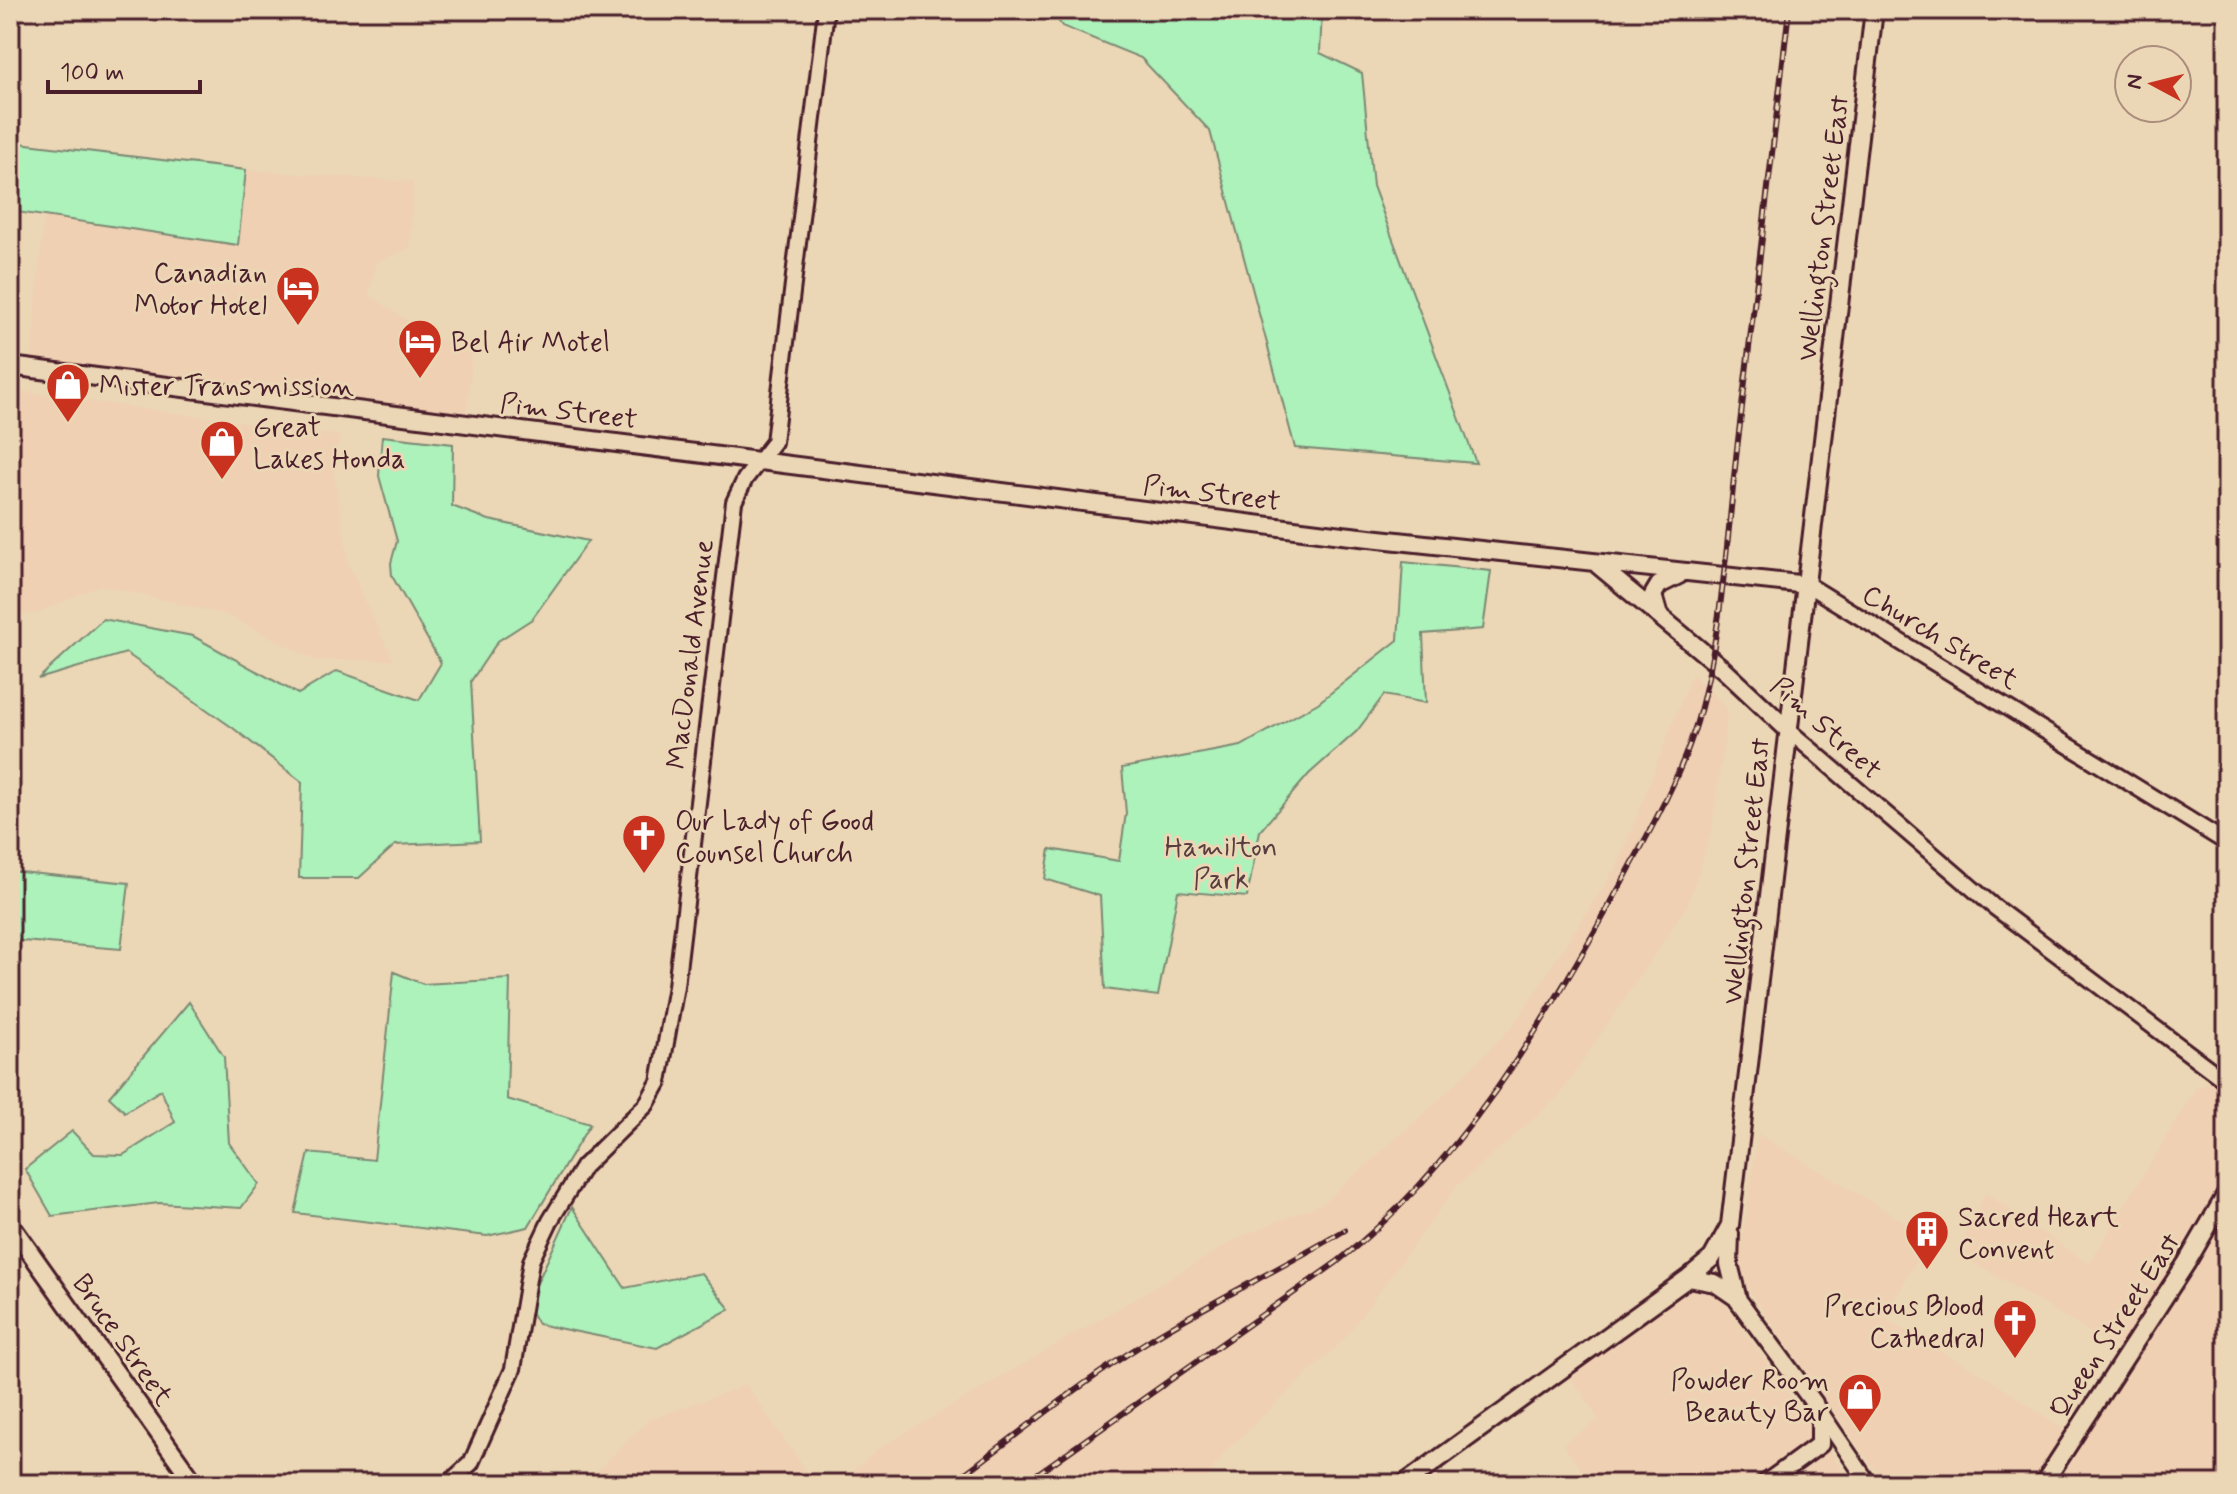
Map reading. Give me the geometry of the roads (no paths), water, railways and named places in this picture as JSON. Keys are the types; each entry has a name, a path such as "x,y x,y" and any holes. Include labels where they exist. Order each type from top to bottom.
{"main road":[{"name":"Wellington Street East","path":"1404,1484 1688,1278 1712,1258 1730,1225 1874,10"},
{"name":"Pim Street","path":"10,366 1598,564 1716,663 1787,729"},
{"name":"Church Street","path":"1598,564 1808,585"},
{"path":"1659,618 1653,595 1659,585 1669,577 1688,574"},
{"name":"Queen Street East","path":"2043,1484 2187,1262 2227,1193"},
{"name":"Bruce Street","path":"10,1224 195,1484"},
{"path":"1730,1225 1729,1264 1738,1300"},
{"path":"1688,1278 1715,1283 1738,1300 1814,1403 1820,1444 1765,1484"}],"street":[{"name":"MacDonald Avenue","path":"448,1484 471,1463 513,1369 531,1261 550,1221 583,1167 646,1105 659,1082 676,986 734,502 745,479 774,442 826,10"},
{"name":"Church Street","path":"1808,585 2227,843"},
{"name":"Pim Street","path":"1787,729 1993,906 2227,1082"},
{"path":"1814,1403 1866,1479"},
{"path":"1820,1444 1842,1456 1866,1479"}],"railway":[{"path":"1023,1484 1337,1262 1422,1183 1496,1091 1529,1042 1590,941 1651,829 1690,744 1712,655 1723,586 1789,10"},
{"path":"951,1484 1123,1357 1345,1230"}],"place":[{"name":"Canadian Motor Hotel","path":"298,327"},
{"name":"Bel Air Motel","path":"420,380"},
{"name":"Mister Transmission","path":"68,424"},
{"name":"Great Lakes Honda","path":"222,481"},
{"name":"Our Lady of Good Counsel Church","path":"644,875"},
{"name":"Sacred Heart Convent","path":"1927,1271"},
{"name":"Precious Blood Cathedral","path":"2015,1360"},
{"name":"Powder Room Beauty Bar","path":"1860,1434"}],"park label":[{"name":"Hamilton Park","path":"1221,862"}]}
